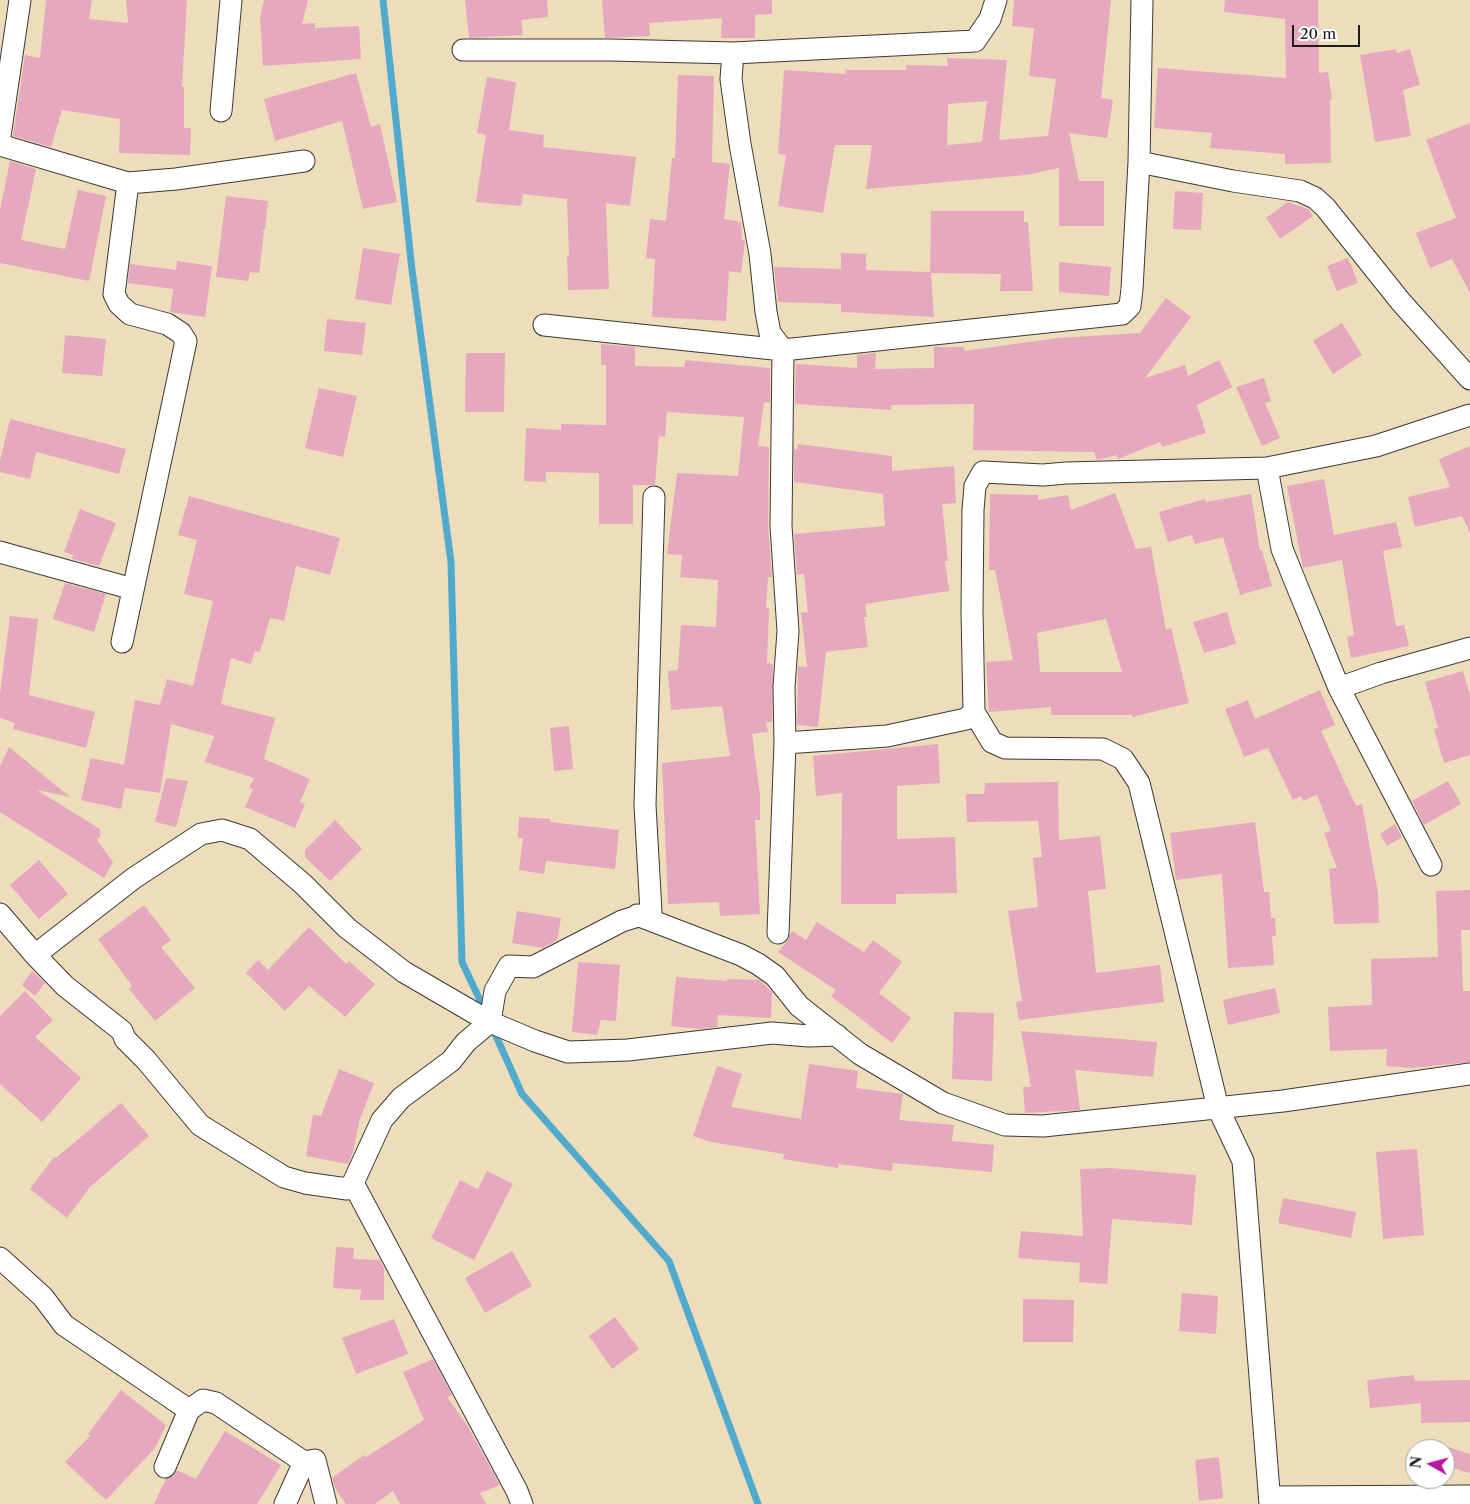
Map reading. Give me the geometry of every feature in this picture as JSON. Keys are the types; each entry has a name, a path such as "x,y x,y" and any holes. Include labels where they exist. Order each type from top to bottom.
{"street":[{"path":"0,136 20,0"},
{"path":"220,111 231,0"},
{"path":"462,50 610,50 733,53 976,42 990,19 996,0"},
{"path":"544,325 783,350 1122,314 1130,306 1139,162 1142,0"},
{"path":"733,53 731,79 740,144 760,254 766,312 770,332 783,350 781,526 788,631 784,687 785,743 778,933"},
{"path":"0,145 128,183 176,179 304,161"},
{"path":"1139,162 1233,181 1300,191 1315,198 1325,207 1401,302 1470,379"},
{"path":"122,642 186,341 181,332 167,324 130,314 119,304 114,294 128,183"},
{"path":"1470,414 1376,446 1267,468 1066,473 1024,476 983,472 974,486 973,510 974,712 992,742 1005,748 1021,750 1103,749 1123,759 1139,783 1218,1108 1243,1161 1270,1500 1470,1496"},
{"path":"1267,468 1282,549 1339,688 1431,865"},
{"path":"0,914 65,986 122,1031 125,1039 146,1060 200,1125 284,1177 347,1189 353,1183 382,1120 402,1098 451,1061 466,1042 490,1022 494,991 509,966 533,967 637,915 650,912 645,805 654,497"},
{"path":"0,552 133,588"},
{"path":"1339,688 1381,673 1470,648"},
{"path":"785,743 887,736 966,719 974,712"},
{"path":"35,955 141,873 201,834 222,830 250,839 303,884 346,928 404,972 490,1022 568,1052 628,1050 772,1033 809,1036 837,1035"},
{"path":"637,915 741,955 758,964 775,976 799,1006 860,1054 943,1103 1005,1125 1043,1126 1283,1101 1470,1074"},
{"path":"353,1183 517,1491 522,1504"},
{"path":"0,1258 43,1297 64,1325 189,1410"},
{"path":"165,1467 170,1459 189,1410 203,1400 216,1403 304,1462 315,1460 326,1504"},
{"path":"285,1504 304,1462"}],"building":[{"path":"46,0 92,0 89,19 128,23 126,0 187,0 182,87 184,87 184,128 191,128 190,155 119,153 120,119 62,110 51,147 13,136 25,55 40,58"},
{"path":"264,0 308,0 302,24 315,23 315,28 359,26 361,59 263,66 260,17"},
{"path":"465,0 547,0 548,17 521,20 523,35 469,38"},
{"path":"602,0 772,0 772,14 755,15 755,38 721,38 722,18 649,23 650,36 605,38"},
{"path":"1014,0 1111,0 1101,98 1113,100 1107,138 1069,133 1079,181 1104,181 1104,226 1059,226 1059,168 1026,175 866,189 872,145 835,145 823,213 778,206 786,155 778,154 784,70 846,74 846,70 906,70 906,65 948,66 947,58 1007,60 999,140 1048,136 1056,79 1029,76 1034,28 1012,26","holes":["987,101 982,142 947,145 948,104"]},
{"path":"1225,0 1318,0 1319,73 1328,72 1332,99 1330,100 1331,163 1285,164 1285,154 1210,148 1212,133 1154,128 1158,68 1286,78 1285,19 1224,12"},
{"path":"1396,49 1397,53 1410,49 1420,85 1403,90 1411,136 1375,142 1360,55"},
{"path":"356,73 371,127 380,124 397,202 363,209 342,121 275,141 264,99"},
{"path":"678,75 714,76 712,162 730,164 724,219 741,222 742,240 745,241 741,273 729,271 726,321 652,317 655,259 646,258 650,219 666,221 672,158 675,158"},
{"path":"487,77 516,82 509,130 544,135 543,147 636,157 630,206 606,203 609,289 568,290 567,199 523,194 521,206 476,202 486,135 477,133"},
{"path":"1470,123 1470,293 1452,259 1430,268 1416,233 1456,218 1426,140"},
{"path":"10,161 36,169 21,240 65,249 78,190 106,196 89,281 0,263 0,210"},
{"path":"1175,191 1203,193 1201,230 1173,229"},
{"path":"226,196 268,201 265,230 261,231 264,232 259,273 250,272 248,281 216,277"},
{"path":"1288,202 1308,209 1313,216 1280,239 1266,218"},
{"path":"931,211 1024,211 1024,222 1028,222 1033,291 1000,291 1001,274 931,273 934,317 841,312 841,304 778,302 774,267 841,269 841,253 866,254 866,270 930,272"},
{"path":"363,248 400,254 391,305 355,299"},
{"path":"1348,258 1358,283 1337,291 1327,266"},
{"path":"177,261 212,266 205,317 170,312 173,289 128,283 130,264 176,270"},
{"path":"1059,262 1111,267 1109,296 1059,292"},
{"path":"1166,298 1191,317 1145,378 1185,365 1188,376 1219,360 1232,387 1197,405 1206,433 1162,447 1160,442 1118,459 1116,455 1097,460 1094,452 973,450 974,404 891,405 891,410 795,404 796,364 857,368 857,355 876,353 875,369 934,368 934,347 964,347 964,351 1058,338 1140,333"},
{"path":"327,319 366,323 362,355 324,351"},
{"path":"1342,323 1362,355 1333,374 1313,341"},
{"path":"65,335 106,339 102,376 62,373"},
{"path":"601,344 635,347 635,366 684,367 685,360 770,368 770,403 764,402 758,446 769,447 768,526 772,577 768,577 766,608 769,609 767,663 773,664 772,722 766,722 768,732 752,734 760,795 760,820 755,820 760,914 720,916 719,902 668,904 662,763 730,756 722,706 671,710 668,671 678,670 681,625 716,627 718,580 680,577 682,555 667,554 677,473 738,476 744,417 667,412 665,437 659,436 655,485 633,485 633,524 599,524 599,473 546,472 546,482 524,481 526,428 561,430 561,424 606,425 606,365 601,365"},
{"path":"466,353 505,353 504,412 465,412"},
{"path":"1264,378 1271,401 1265,403 1280,438 1262,446 1236,387"},
{"path":"319,388 357,396 343,457 305,448"},
{"path":"10,419 126,449 119,474 36,452 30,479 0,472 0,461"},
{"path":"798,444 892,456 892,471 954,466 956,503 942,504 948,561 945,561 949,591 865,604 867,617 864,617 868,647 826,652 818,727 797,725 798,666 807,667 801,612 808,613 804,574 797,575 794,534 885,526 883,494 794,482 794,449 797,450"},
{"path":"1470,446 1470,533 1462,516 1415,527 1408,497 1450,487 1439,459"},
{"path":"1324,479 1334,535 1396,522 1402,547 1383,551 1396,626 1404,625 1409,646 1351,658 1347,637 1354,635 1342,560 1303,568 1287,486"},
{"path":"1115,493 1136,549 1151,547 1166,630 1171,628 1189,703 1132,717 1132,715 1051,715 1051,707 989,712 986,662 1013,660 995,570 989,570 990,494 1038,495 1038,500 1068,495 1071,510","holes":["1106,619 1122,672 1040,672 1037,633"]},
{"path":"1251,494 1260,551 1262,550 1272,586 1240,595 1223,537 1195,544 1192,535 1168,542 1159,512 1205,499 1205,502"},
{"path":"189,496 340,538 330,575 296,566 284,621 270,618 260,652 255,651 251,664 231,658 221,704 275,718 264,759 310,779 300,802 305,804 295,828 245,807 253,789 249,788 254,778 205,762 214,736 171,724 160,793 125,788 121,809 81,800 91,758 124,765 135,700 160,705 167,679 193,686 213,601 184,594 197,540 178,535"},
{"path":"80,509 116,523 99,566 72,559 73,555 64,552"},
{"path":"65,583 106,594 94,632 53,619"},
{"path":"1227,612 1236,644 1204,653 1193,622"},
{"path":"10,616 38,619 29,695 95,712 86,748 13,729 15,723 0,718 0,694"},
{"path":"1463,671 1470,695 1470,755 1444,763 1434,729 1438,728 1425,682"},
{"path":"1320,690 1335,725 1321,731 1356,806 1362,804 1378,893 1379,923 1334,924 1329,869 1337,868 1324,833 1331,831 1317,795 1303,801 1301,796 1293,800 1268,748 1244,757 1225,709 1248,700 1255,719"},
{"path":"569,726 573,769 554,771 550,728"},
{"path":"938,744 940,783 897,786 897,839 955,837 957,893 896,894 896,904 841,904 842,793 816,796 813,756"},
{"path":"9,747 70,797 37,790 100,829 100,837 97,840 113,862 104,878 0,812 0,766"},
{"path":"166,778 188,781 176,827 155,822"},
{"path":"1448,781 1461,804 1424,825 1412,801"},
{"path":"1058,782 1059,840 1100,836 1106,889 1088,891 1096,973 1160,965 1164,1002 1019,1020 1016,1002 1022,1001 1008,911 1038,907 1033,858 1042,857 1038,821 967,822 966,794 984,794 985,783"},
{"path":"519,817 551,819 550,822 619,830 615,869 546,861 544,874 519,870 523,838 518,838"},
{"path":"335,820 362,849 330,881 305,857 305,850"},
{"path":"1255,822 1264,892 1269,892 1271,918 1275,918 1276,936 1272,936 1274,965 1228,968 1222,874 1176,880 1170,833"},
{"path":"1395,824 1402,837 1387,846 1380,834"},
{"path":"39,860 68,894 39,919 10,885"},
{"path":"1470,890 1470,930 1461,930 1463,991 1470,991 1470,1062 1412,1068 1386,1066 1387,1049 1330,1051 1328,1007 1372,1005 1371,959 1438,957 1436,891"},
{"path":"144,905 171,940 161,947 195,988 155,1021 129,989 132,986 98,939"},
{"path":"517,911 561,918 557,940 543,948 512,943"},
{"path":"817,922 864,952 873,940 902,962 879,993 911,1018 892,1043 831,996 836,990 778,952 788,940 792,931 806,940"},
{"path":"309,927 346,964 349,961 375,984 345,1017 309,986 285,1011 246,973 258,960 268,970"},
{"path":"578,962 620,965 616,1021 601,1020 597,1035 572,1032"},
{"path":"32,971 45,983 35,996 22,985"},
{"path":"676,977 727,981 727,979 760,980 772,992 771,1018 718,1015 717,1027 700,1029 671,1026"},
{"path":"1275,988 1280,1013 1228,1025 1223,1000"},
{"path":"25,991 53,1020 35,1037 81,1078 42,1122 0,1084 0,1016"},
{"path":"954,1012 994,1013 992,1081 952,1079"},
{"path":"1021,1031 1157,1042 1153,1077 1075,1070 1080,1110 1025,1113 1023,1087 1031,1087"},
{"path":"809,1064 858,1071 856,1088 903,1094 899,1120 954,1125 952,1141 994,1145 992,1172 893,1163 892,1171 839,1164 838,1168 783,1159 784,1154 711,1142 693,1136 717,1066 742,1074 731,1107 801,1119"},
{"path":"339,1069 374,1083 359,1122 353,1152 348,1164 306,1156 313,1115 321,1116"},
{"path":"121,1103 149,1136 90,1187 67,1218 30,1189 54,1157 56,1158"},
{"path":"1417,1149 1424,1235 1383,1239 1376,1152"},
{"path":"1110,1168 1196,1175 1192,1225 1112,1219 1107,1284 1079,1282 1080,1263 1018,1258 1021,1231 1083,1236 1080,1169"},
{"path":"487,1171 513,1184 474,1260 431,1238 460,1180 478,1189"},
{"path":"1283,1198 1356,1212 1351,1238 1278,1223"},
{"path":"336,1247 354,1248 353,1259 380,1260 384,1269 384,1300 360,1300 361,1290 333,1288"},
{"path":"512,1251 532,1286 485,1313 465,1278"},
{"path":"1182,1293 1218,1296 1216,1334 1179,1331"},
{"path":"1023,1299 1074,1300 1073,1342 1023,1342"},
{"path":"615,1317 639,1349 612,1369 589,1336"},
{"path":"394,1319 408,1354 356,1374 342,1338"},
{"path":"433,1359 452,1395 447,1397 467,1425 500,1485 480,1493 486,1504 400,1504 393,1491 375,1504 346,1504 335,1488 332,1478 364,1455 366,1457 424,1420 403,1372"},
{"path":"1414,1375 1415,1381 1470,1380 1470,1422 1421,1423 1421,1403 1370,1408 1367,1380"},
{"path":"121,1390 166,1425 155,1448 106,1500 65,1462 90,1436 88,1434"},
{"path":"225,1431 281,1465 257,1504 154,1504 166,1479 173,1477 177,1470 196,1479"},
{"path":"1455,1449 1470,1454 1470,1473 1455,1469"},
{"path":"1219,1457 1223,1498 1199,1501 1195,1460"}],"waterway":[{"path":"383,0 412,270 451,562 462,962 486,1013"},
{"path":"492,1027 522,1094 669,1261 758,1504"}]}
